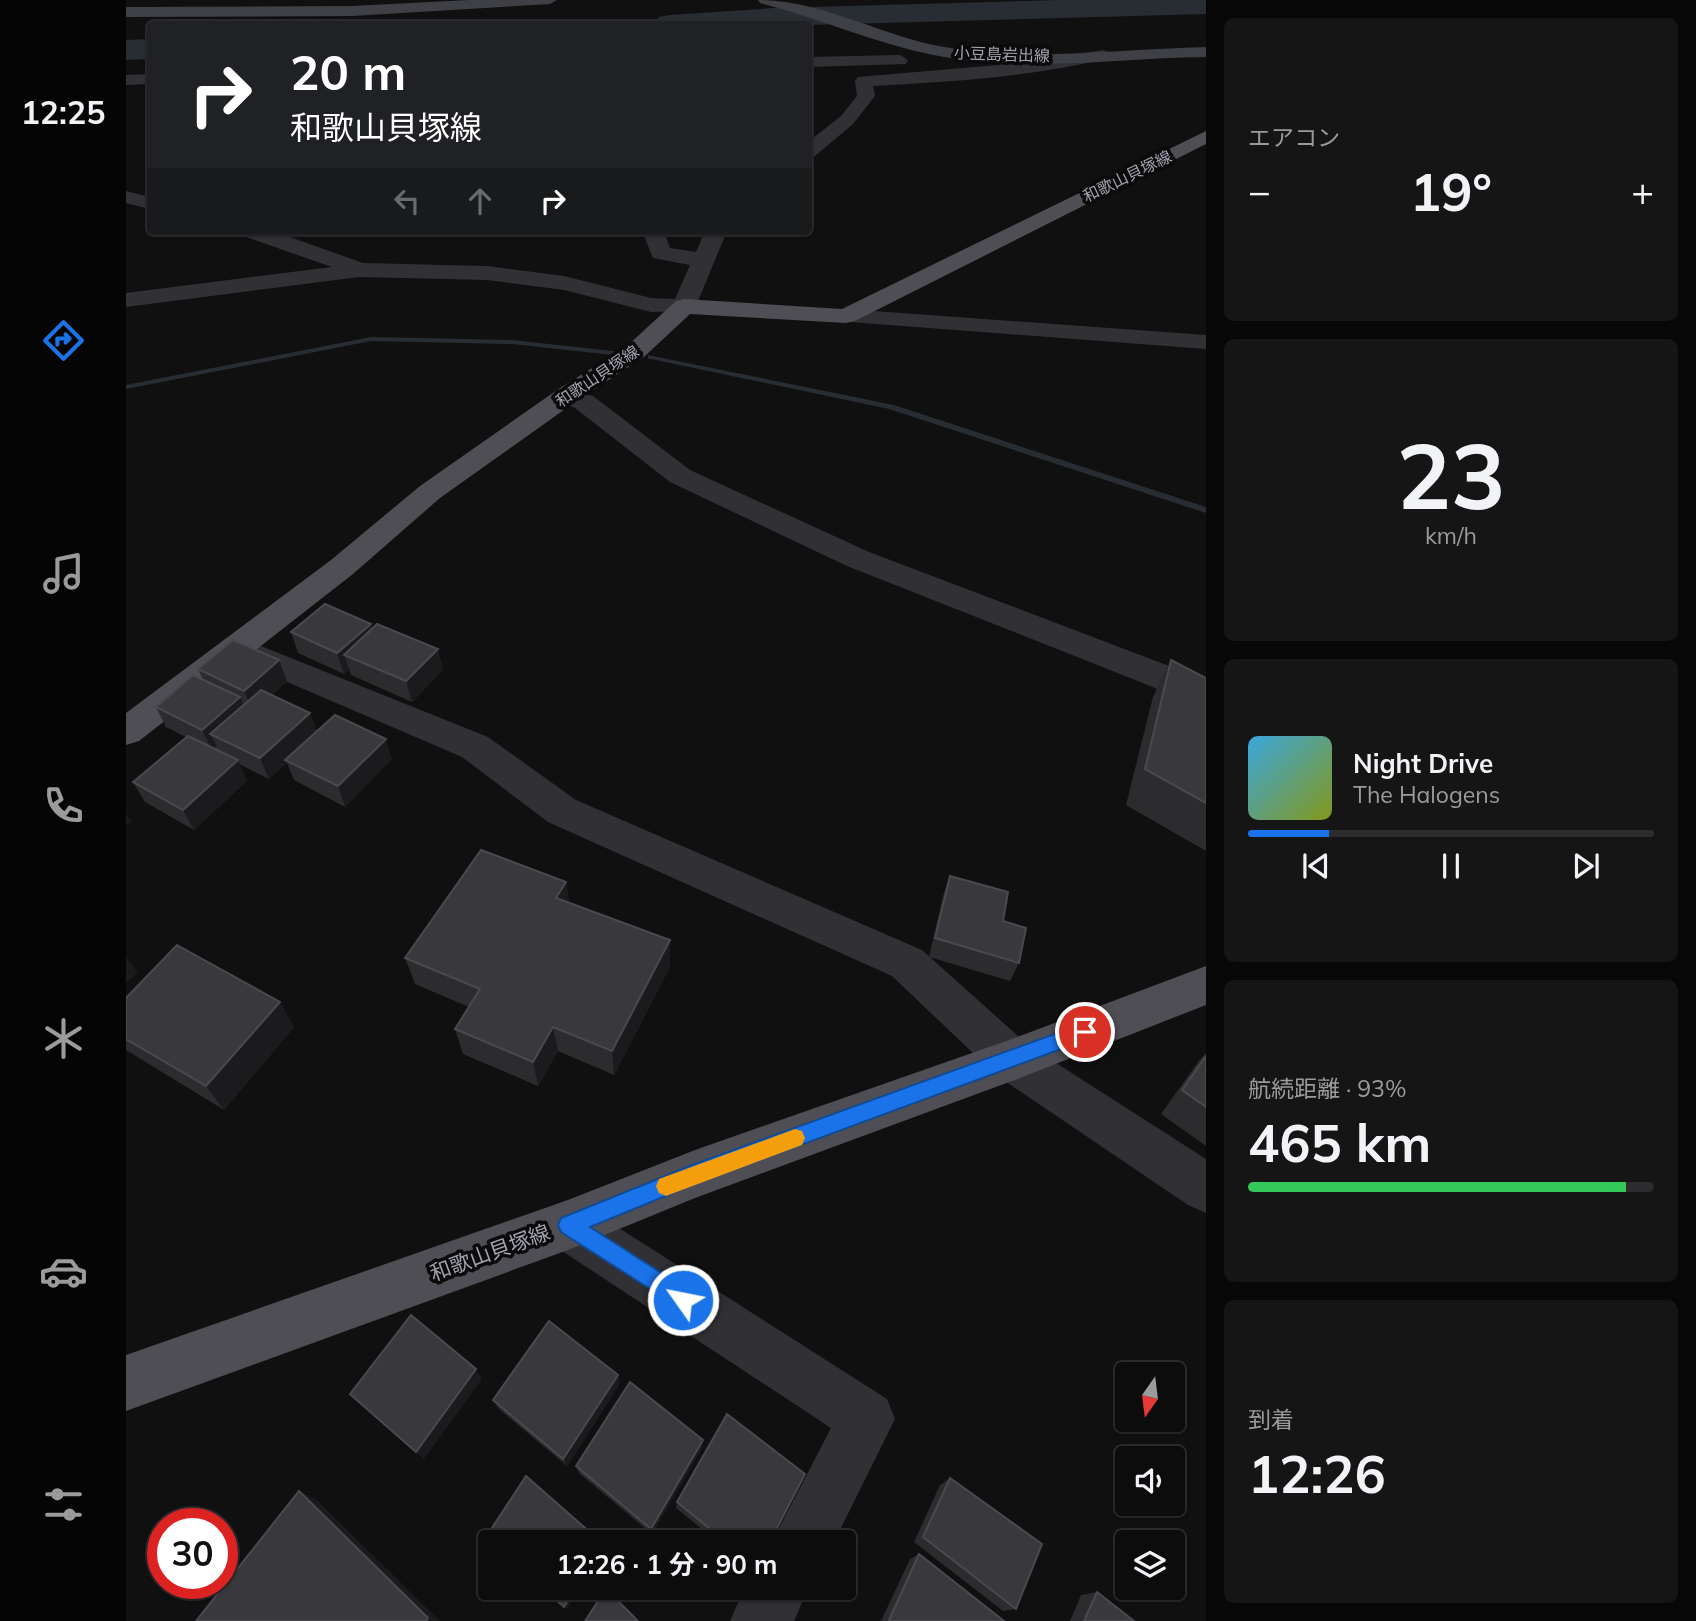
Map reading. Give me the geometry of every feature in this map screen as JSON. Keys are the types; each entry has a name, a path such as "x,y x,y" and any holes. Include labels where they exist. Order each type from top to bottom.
{"main road":[{"path":"126,12 352,11 550,0"},
{"name":"小豆島岩出線","path":"765,0 824,14 877,35 946,52 1015,57 1206,52"},
{"name":"和歌山貝塚線","path":"132,720 236,647 342,567 430,492 566,396 636,351 684,306 846,316 1206,137"},
{"name":"和歌山貝塚線","path":"126,1383 568,1225 695,1174 1012,1060 1206,985"}],"street":[{"path":"812,62 927,59 946,52"},
{"path":"812,148 853,112 866,96 864,81 972,73 1084,60 1105,54"},
{"path":"126,80 147,79"},
{"path":"126,197 147,202"},
{"path":"263,235 327,256 359,270"},
{"path":"654,235 661,253 704,260"},
{"path":"126,300 359,270 486,273 564,283 651,305 684,306 714,235"},
{"path":"846,316 1206,342"},
{"path":"566,396 584,402 680,477 858,559 1165,678 1206,701"},
{"path":"236,647 475,747 562,811 907,963 1012,1060 1206,1188"},
{"path":"568,1225 867,1419 809,1530"},
{"path":"761,1621 772,1600"}],"building":[{"path":"325,604 371,624 337,653 291,632"},
{"path":"377,624 438,649 406,681 344,655"},
{"path":"233,640 279,660 244,691 198,669"},
{"path":"1171,660 1206,678 1206,803 1145,769"},
{"path":"193,675 240,697 202,730 156,707"},
{"path":"261,690 310,713 260,758 210,734"},
{"path":"335,715 386,739 338,786 285,760"},
{"path":"188,736 238,760 183,810 133,782"},
{"path":"481,850 566,882 556,898 670,940 612,1051 553,1027 533,1062 455,1029 480,989 405,958"},
{"path":"950,876 1008,892 1003,921 1026,928 1019,963 935,938"},
{"path":"177,945 280,1002 206,1086 126,1039 126,998"},
{"path":"1206,1056 1206,1107 1182,1090"},
{"path":"411,1315 476,1369 416,1452 350,1394"},
{"path":"549,1321 618,1375 563,1459 493,1400"},
{"path":"630,1382 703,1440 651,1529 576,1466"},
{"path":"727,1414 805,1474 776,1530 711,1530 677,1502"},
{"path":"526,1476 587,1530 491,1530"},
{"path":"950,1478 1042,1544 1016,1609 923,1537"},
{"path":"299,1491 428,1618 426,1621 196,1621 213,1599 238,1599 238,1568"},
{"path":"919,1554 1004,1621 890,1621"},
{"path":"1097,1592 1134,1621 1084,1621"},
{"path":"556,1600 568,1600 564,1607"},
{"path":"599,1600 617,1600 638,1621 585,1621"}],"waterway":[{"path":"715,21 1206,5"},
{"path":"126,50 147,49"},
{"path":"126,387 371,339 512,342 613,353"},
{"path":"651,357 891,407 1206,510"}],"slow traffic":[{"path":"666,1186 795,1138"}],"route":[{"path":"683,1300 568,1225 695,1174 1085,1032"}]}
